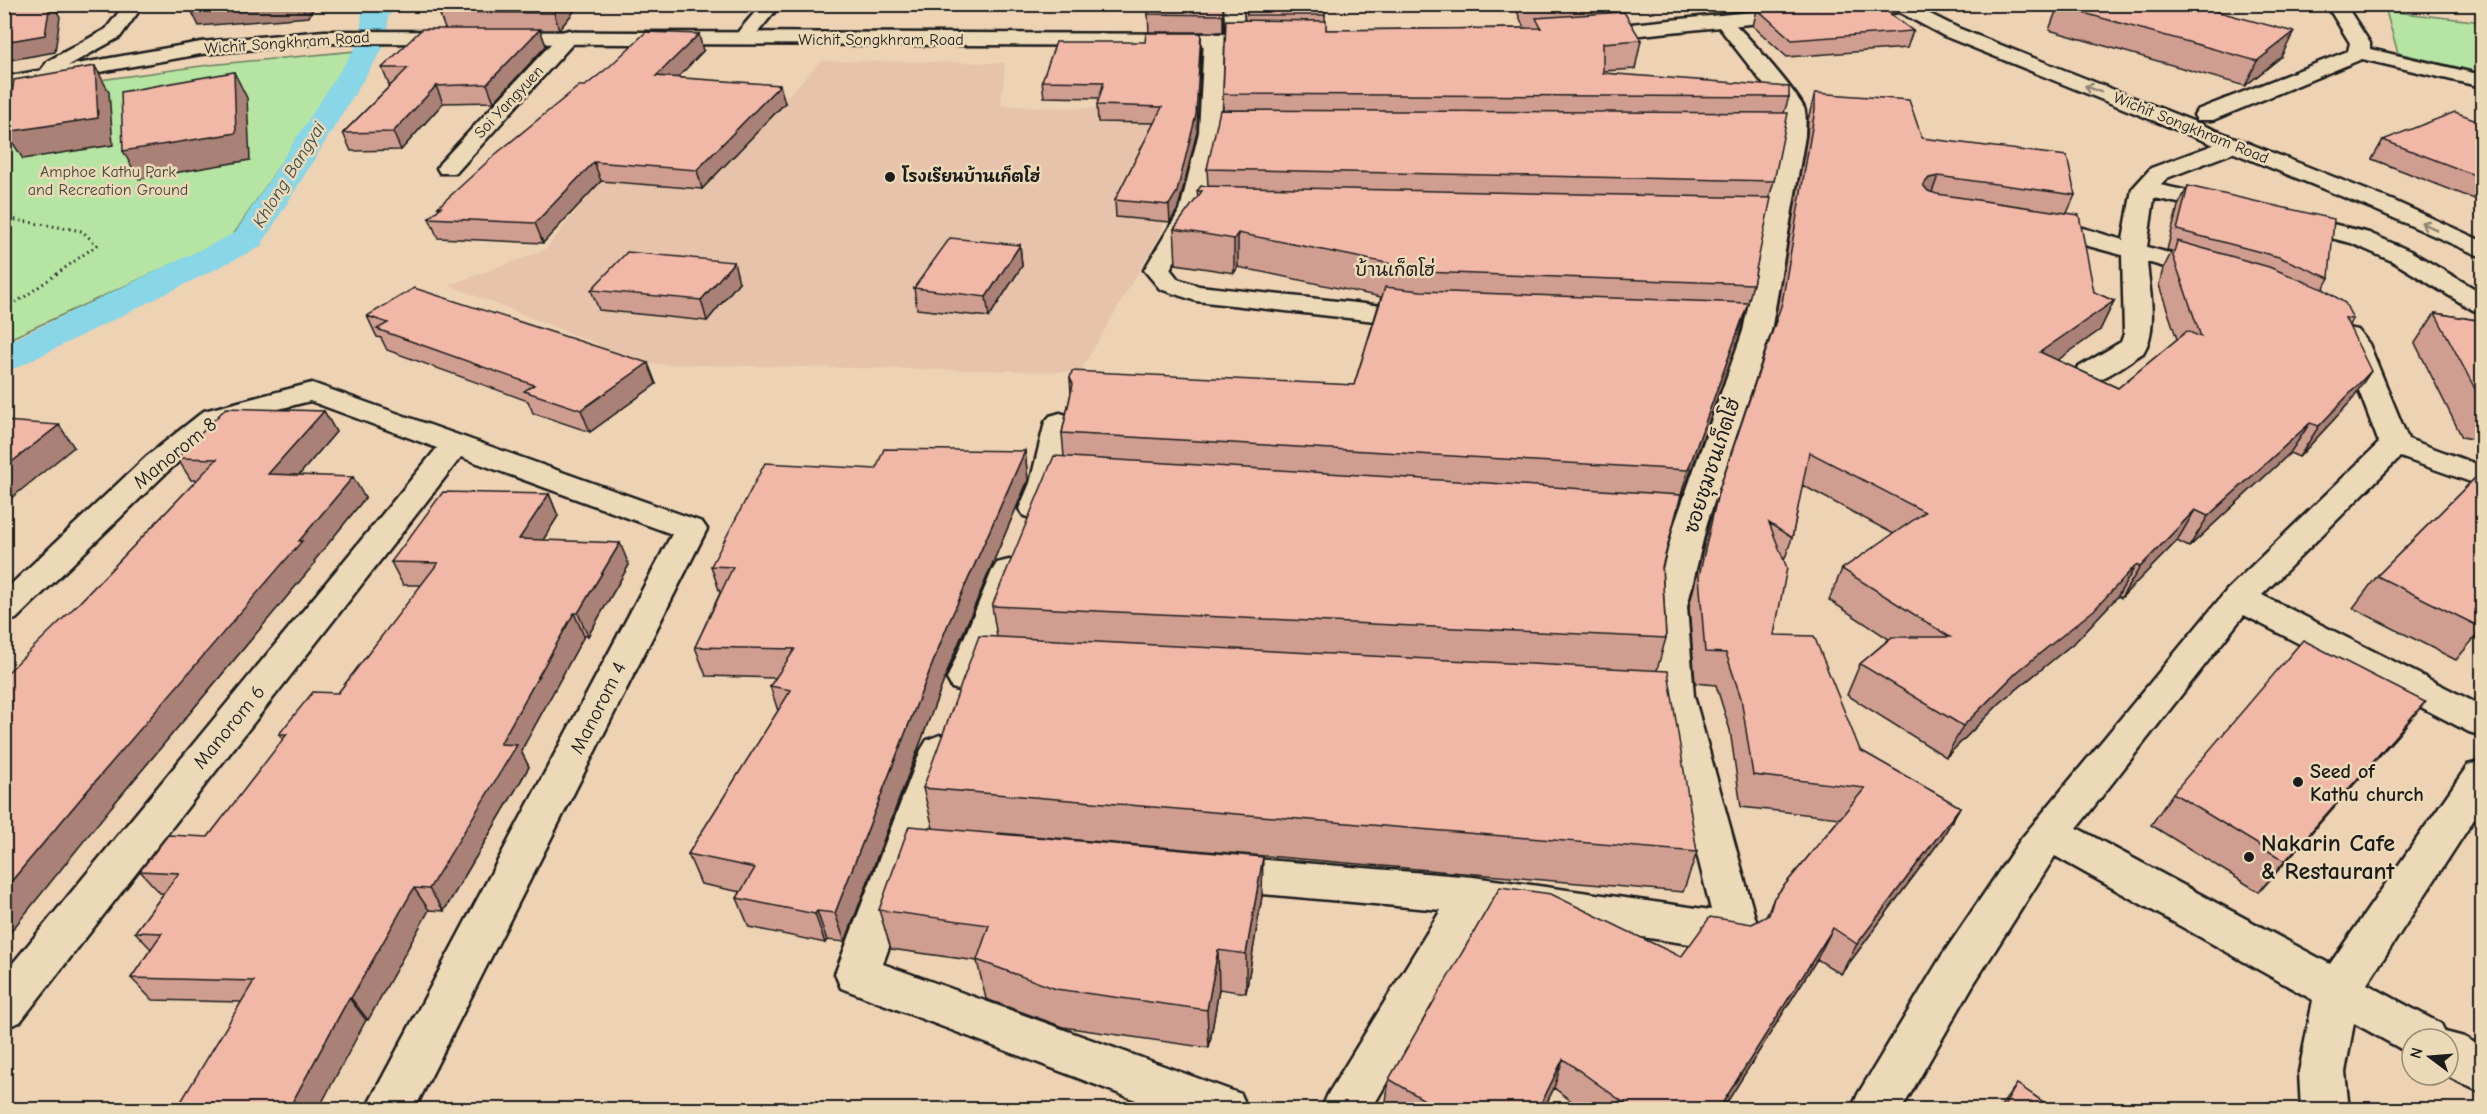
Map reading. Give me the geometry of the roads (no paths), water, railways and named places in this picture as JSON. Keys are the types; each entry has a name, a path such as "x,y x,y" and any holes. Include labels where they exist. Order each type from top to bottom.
{"street":[{"path":"47,75 56,65 113,33 135,4"},
{"path":"742,39 772,4"},
{"path":"1233,4 1225,40 1222,132 1203,210 1157,270 1169,284 1196,293 1440,319"},
{"path":"1760,17 1793,6 1808,4"},
{"path":"1574,35 1760,17 1810,17 1923,4"},
{"name":"Wichit Songkhram Road","path":"1930,4 1972,24 2473,223"},
{"path":"2335,4 2360,43 2359,52"},
{"name":"Wichit Songkhram Road","path":"1898,6 1951,32 2386,206 2482,250"},
{"name":"ซอยชุมชนเก็ตโฮ่","path":"1473,895 1738,932 1676,696 1670,607 1679,522 1745,330 1782,136 1794,109 1724,22"},
{"name":"Soi Yangyuen","path":"448,168 569,36"},
{"name":"Wichit Songkhram Road","path":"11,87 47,75 201,48 324,37 1294,40"},
{"path":"2205,115 2359,52 2482,81"},
{"path":"2084,376 2133,347 2138,334 2134,250 2144,189 2160,173 2232,145"},
{"path":"2144,189 2254,212 2360,238 2402,256 2482,304"},
{"path":"2010,225 2068,233 2245,282"},
{"path":"2322,315 2332,320 2355,344 2395,445 2482,476"},
{"name":"Manorom 8","path":"4,611 157,464 214,417 312,392 454,446"},
{"path":"1060,422 1058,483 972,660 923,847 857,974 1224,1110"},
{"path":"1875,1110 1957,971 2035,852 2239,598 2395,445"},
{"name":"Manorom 6","path":"4,1008 454,446"},
{"name":"Manorom 4","path":"389,1110 691,529 454,446"},
{"path":"2239,598 2482,722"},
{"path":"972,660 1008,662"},
{"path":"1640,694 1676,696"},
{"path":"2325,1110 2322,1072 2337,991 2482,776"},
{"path":"2050,833 2403,1027"},
{"path":"1178,869 1473,895 1345,1110"},
{"path":"2460,1059 2482,1071"}],"waterway":[{"name":"Khlong Bangyai","path":"4,359 248,240 374,40 375,13 389,4"}],"place":[{"name":"โรงเรียนบ้านเก็ตโฮ่","path":"890,177"},
{"name":"Seed of Kathu church","path":"2298,782"},
{"name":"Nakarin Cafe & Restaurant","path":"2249,857"}],"district":[{"name":"บ้านเก็ตโฮ่","path":"1395,270"}],"park label":[{"name":"Amphoe Kathu Park and Recreation Ground","path":"108,181"}]}
